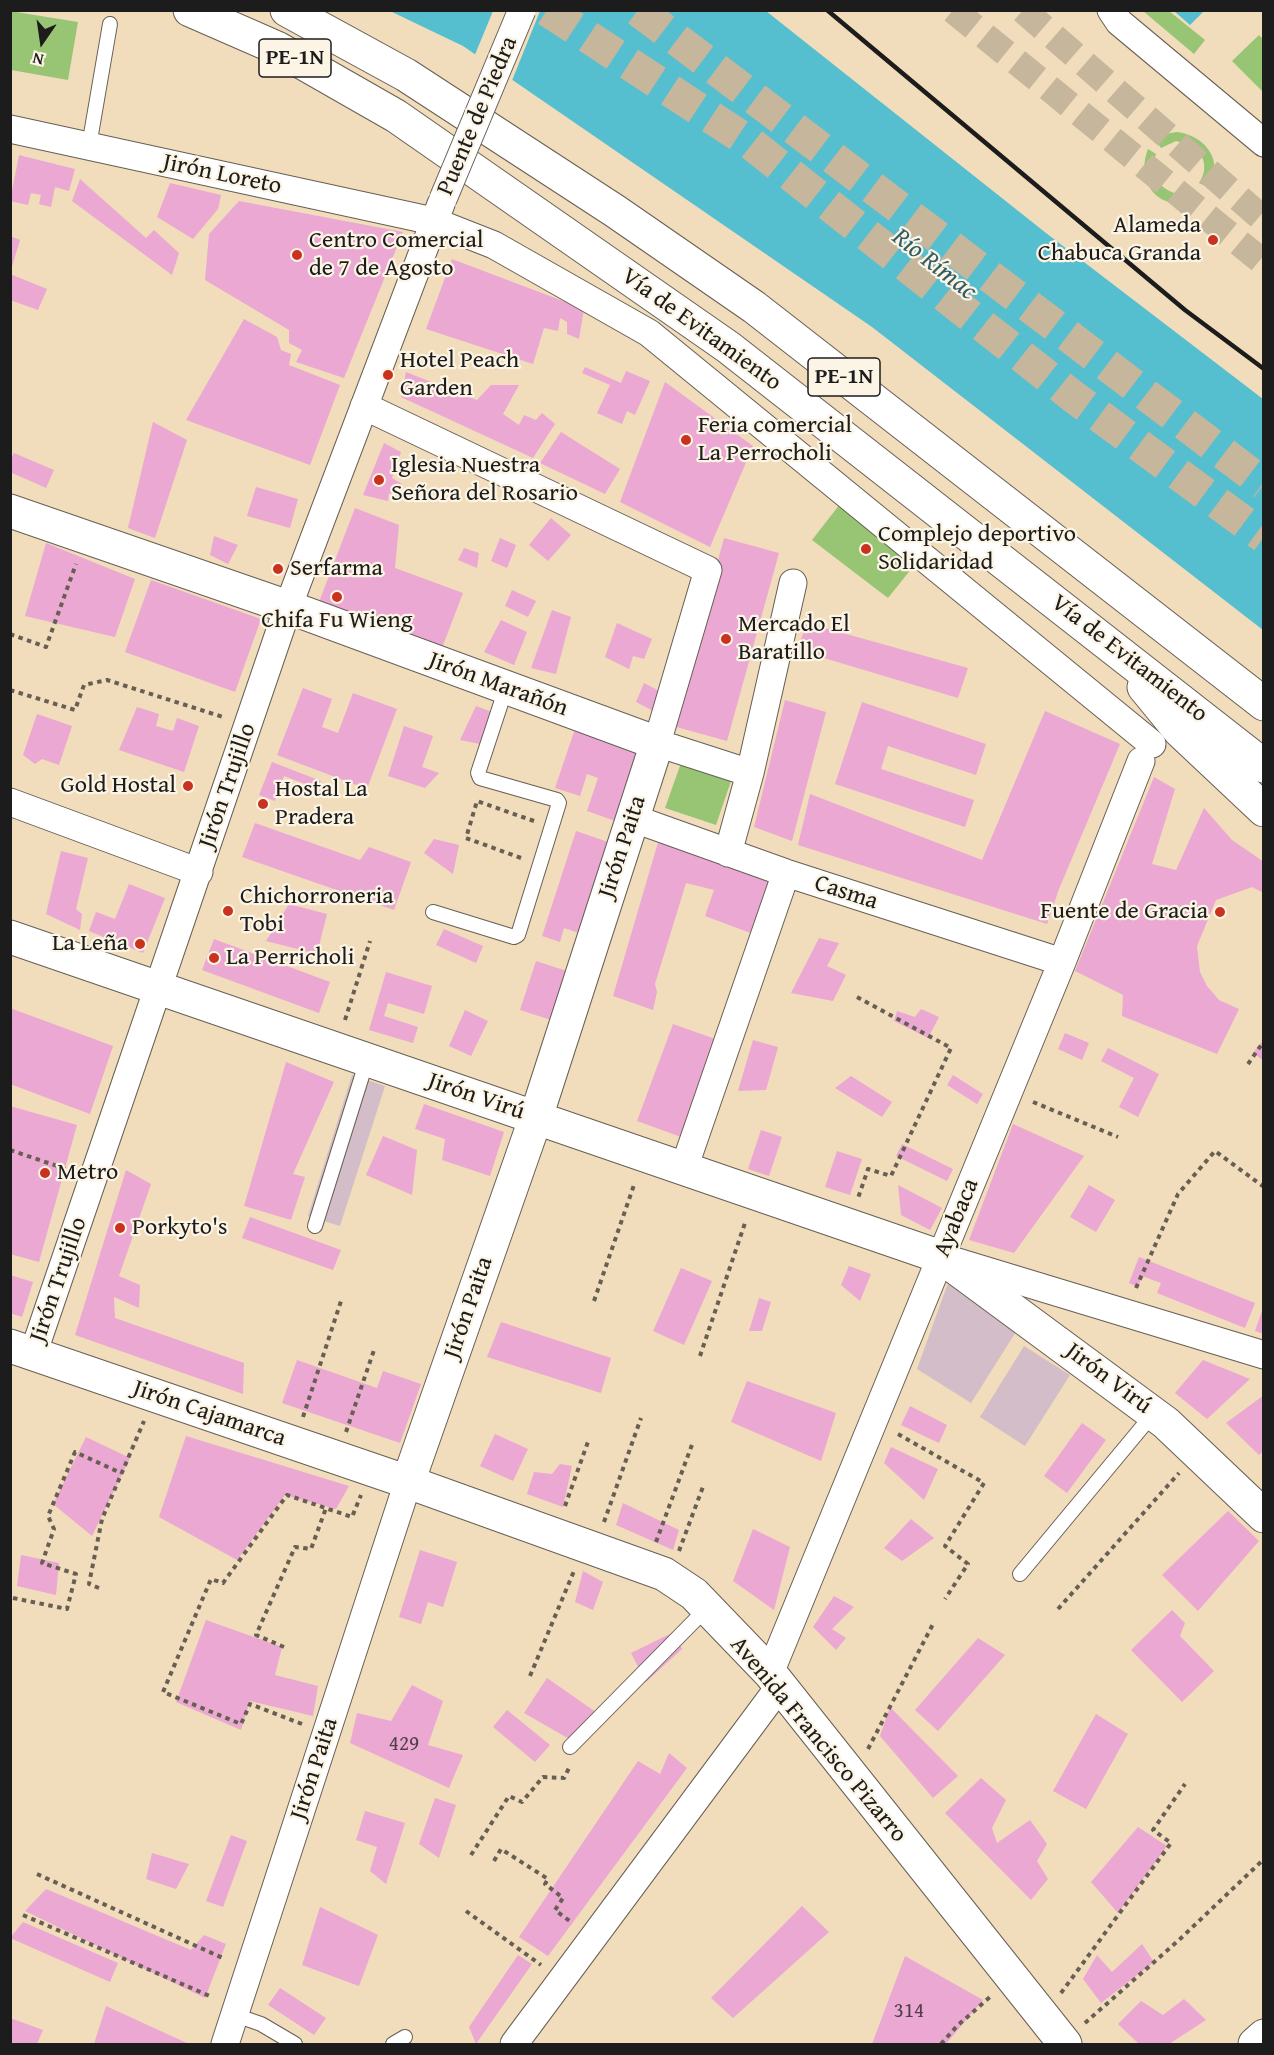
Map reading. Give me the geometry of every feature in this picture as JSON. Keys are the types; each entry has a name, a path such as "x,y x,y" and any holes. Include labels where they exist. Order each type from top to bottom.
{"main road":[{"name":"Vía de Evitamiento","path":"190,10 277,48 396,116 585,246 728,347 1263,766"},
{"name":"Vía de Evitamiento","path":"287,10 406,75 615,211 754,307 1263,704"},
{"name":"Jirón Marañón","path":"10,511 288,608 657,743"},
{"path":"1107,642 1180,731 1263,810"},
{"name":"Jirón Paita","path":"408,1482 536,1117 657,743"},
{"name":"Jirón Virú","path":"10,937 941,1257 1153,1413 1263,1516"},
{"name":"Jirón Cajamarca","path":"22,1350 408,1482"},
{"name":"Avenida Francisco Pizarro","path":"408,1482 658,1573 694,1594 775,1680 1057,2035"},
{"path":"1255,2044 1263,2036"}],"street":[{"name":"Puente de Piedra","path":"438,210 522,10"},
{"path":"1112,10 1119,22 1263,143"},
{"name":"Jirón Loreto","path":"10,129 89,146 438,210 494,245 649,333 1147,753"},
{"name":"Jirón Trujillo","path":"22,1350 94,1179 288,608 438,210"},
{"name":"Jirón Paita","path":"364,406 708,570 657,743"},
{"path":"728,853 750,773 793,583"},
{"name":"Jirón Marañón","path":"657,743 750,773"},
{"name":"Ayabaca","path":"514,2044 775,1680 874,1420 1147,753"},
{"path":"10,802 199,872"},
{"name":"Casma","path":"632,818 786,873 1062,962"},
{"path":"684,1168 786,873"},
{"name":"Jirón Virú","path":"941,1257 1263,1355"},
{"name":"Jirón Paita","path":"225,2044 408,1482"}],"lane":[{"path":"89,146 110,24"},
{"path":"433,912 514,937 518,935 559,803 557,800 480,778 478,773 506,688"},
{"path":"315,1226 368,1060"},
{"path":"1020,1574 1153,1413"},
{"path":"570,1747 707,1608"},
{"path":"236,2011 295,2044"}],"path":[{"path":"10,634 46,647 85,537"},
{"path":"10,690 75,711 84,685 108,680 248,725"},
{"path":"538,865 466,838 477,801 551,826"},
{"path":"336,1050 370,941"},
{"path":"849,1225 868,1169 891,1176 951,1048 857,997"},
{"path":"1248,1064 1263,1041"},
{"path":"1009,1092 1118,1137"},
{"path":"10,1150 94,1179"},
{"path":"1124,1313 1178,1194 1215,1151 1263,1187"},
{"path":"594,1301 644,1155"},
{"path":"700,1356 756,1193"},
{"path":"295,1443 341,1301"},
{"path":"337,1458 374,1350"},
{"path":"99,1588 89,1584 102,1519 155,1395"},
{"path":"530,1676 589,1547 641,1418"},
{"path":"874,1420 984,1484 945,1546 968,1564 945,1599"},
{"path":"555,1535 589,1439"},
{"path":"658,1573 693,1442"},
{"path":"13,1598 67,1609 76,1574 42,1563 54,1529 48,1516 75,1452 121,1473"},
{"path":"1058,1609 1197,1452"},
{"path":"327,1733 250,1704 241,1724 163,1692 211,1579 224,1583 287,1495 352,1517 370,1469"},
{"path":"658,1573 704,1484"},
{"path":"284,1647 256,1635 295,1547 312,1549 326,1508"},
{"path":"853,1779 933,1624"},
{"path":"471,1855 509,1796 522,1802 543,1777 564,1778 574,1758 570,1747"},
{"path":"1057,2035 1171,1843 1153,1830 1185,1784"},
{"path":"494,1861 501,1849 548,1879 545,1884 563,1898 555,1910 592,1937"},
{"path":"1057,2035 1179,1940 1263,1859"},
{"path":"37,1874 250,1971"},
{"path":"466,1911 561,1979"},
{"path":"23,1915 236,2011"},
{"path":"941,2044 957,2026 1011,1979"}],"shaded area":[{"path":"352,1075 385,1086 340,1226 308,1216"},
{"path":"948,1283 1019,1327 971,1403 917,1369"},
{"path":"1024,1346 1070,1375 1025,1446 980,1417"}],"green space":[{"path":"10,11 78,22 68,80 11,70"},
{"path":"1143,11 1169,11 1205,40 1194,54"},
{"path":"1259,35 1263,39 1263,92 1232,61"},
{"path":"1177,132 1196,138 1209,151 1215,168 1208,187 1199,183 1204,173 1204,163 1201,154 1194,146 1176,141 1161,148 1155,140 1165,134"},
{"path":"1148,149 1156,154 1154,172 1163,186 1174,193 1192,189 1198,198 1173,203 1163,200 1154,193 1148,185 1145,174"},
{"name":"Complejo deportivo Solidaridad","path":"844,499 920,558 888,598 812,540"},
{"path":"681,763 731,781 716,825 665,808"}],"water":[{"name":"Río Rímac","path":"390,11 766,11 1046,233 1263,399 1263,630 872,327 463,46"},
{"path":"1174,11 1204,11 1190,25"}],"pier":[{"path":"493,11 540,11 511,83 474,57"}],"building":[{"path":"19,155 75,169 69,191 55,187 51,207 39,204 41,195 31,193 28,205 10,201"},
{"path":"80,179 146,238 154,230 179,253 172,275 72,201"},
{"path":"170,183 221,195 218,209 193,239 157,217"},
{"path":"239,201 403,232 344,378 296,362 302,350 289,343 289,330 205,280 209,234"},
{"path":"10,236 20,240 11,270 10,269"},
{"path":"452,259 584,309 579,339 567,334 567,322 560,318 558,331 544,328 533,364 426,329"},
{"path":"10,274 47,289 38,310 10,300"},
{"path":"244,319 277,337 281,350 291,354 289,365 340,385 310,465 186,420"},
{"path":"585,367 621,383 626,371 650,381 635,415 627,411 622,424 597,413 610,385 582,373"},
{"path":"406,372 477,400 491,385 519,385 503,414 519,425 524,415 536,420 542,413 555,424 533,458 401,397"},
{"path":"665,382 753,446 710,547 620,502"},
{"path":"153,422 187,440 155,538 128,528"},
{"path":"561,432 620,469 605,494 540,463"},
{"path":"384,443 401,452 392,478 402,484 397,497 389,493 388,501 363,495"},
{"path":"14,453 54,470 46,488 10,472 10,460"},
{"path":"256,487 298,499 290,528 247,516"},
{"path":"355,508 399,525 395,568 463,593 442,648 319,602"},
{"path":"551,518 571,535 548,561 529,545"},
{"path":"214,536 238,545 228,564 210,555"},
{"path":"500,538 516,545 507,568 491,561"},
{"name":"Mercado El Baratillo","path":"724,538 779,553 727,741 673,726"},
{"path":"46,543 135,579 115,637 25,616"},
{"path":"464,548 479,553 477,568 458,560"},
{"path":"151,580 261,619 235,692 125,652"},
{"path":"512,590 536,601 528,617 505,606"},
{"path":"552,610 571,617 556,674 531,668"},
{"path":"501,620 527,632 514,665 484,652"},
{"path":"617,623 652,639 644,659 633,656 629,669 605,657"},
{"path":"807,623 968,668 958,698 797,650"},
{"path":"644,683 661,692 653,711 636,702"},
{"path":"303,688 332,699 322,727 338,733 353,693 397,709 367,789 277,755"},
{"path":"785,700 826,712 792,841 754,827"},
{"path":"862,702 986,744 976,775 888,746 881,769 974,800 965,827 835,784"},
{"path":"476,706 492,712 480,744 460,740"},
{"path":"137,707 159,714 156,726 173,731 177,718 199,726 184,772 119,750"},
{"path":"1045,711 1120,744 1059,889 1047,924 798,845 810,794 982,860"},
{"path":"37,714 72,726 59,765 42,759 35,764 23,755"},
{"path":"404,726 433,736 422,767 439,773 425,788 388,776"},
{"path":"576,726 650,751 624,824 587,811 598,778 587,774 580,796 555,788"},
{"path":"272,762 321,781 318,789 284,776 275,801 259,795"},
{"path":"1154,777 1175,789 1152,864 1176,870 1204,808 1232,840 1264,862 1264,893 1252,887 1216,900 1197,946 1200,972 1207,986 1219,1000 1239,1009 1217,1054 1122,1016 1123,995 1075,971"},
{"path":"255,823 360,860 369,847 411,862 394,910 242,857"},
{"path":"576,831 611,843 582,934 564,928 560,942 542,936"},
{"path":"434,839 459,845 453,874 424,853"},
{"path":"659,839 771,881 753,934 705,916 714,890 686,883 655,984 657,992 653,1010 613,996"},
{"path":"61,851 88,858 76,909 82,914 80,930 46,914"},
{"path":"129,884 165,898 143,953 89,931 96,912 115,919"},
{"path":"289,904 327,914 317,954 266,941"},
{"path":"444,929 483,946 476,963 436,945"},
{"path":"819,938 839,943 827,966 846,975 833,1001 791,993"},
{"path":"214,939 330,982 319,1013 202,970"},
{"path":"536,961 570,972 554,1021 520,1010"},
{"path":"386,972 432,986 424,1014 388,1003 384,1016 418,1027 413,1043 369,1030"},
{"path":"10,1008 113,1046 90,1114 10,1084"},
{"path":"921,1009 939,1017 928,1038 894,1021 897,1011 915,1017"},
{"path":"465,1010 488,1021 471,1056 449,1046"},
{"path":"673,1024 718,1040 681,1137 637,1121"},
{"path":"1065,1033 1089,1043 1082,1060 1058,1049"},
{"path":"1264,1039 1264,1061 1253,1053"},
{"path":"753,1040 778,1047 766,1090 738,1091"},
{"path":"1108,1048 1159,1074 1138,1117 1119,1107 1134,1078 1101,1061"},
{"path":"286,1062 334,1082 293,1174 305,1177 291,1220 244,1206"},
{"path":"953,1075 983,1094 977,1104 947,1085"},
{"path":"851,1076 892,1102 882,1117 835,1088"},
{"path":"424,1104 504,1132 490,1176 442,1160 445,1139 415,1129"},
{"path":"10,1106 77,1125 39,1262 10,1254"},
{"path":"1013,1124 1084,1156 1014,1253 969,1240"},
{"path":"761,1130 782,1137 769,1176 748,1169"},
{"path":"383,1136 417,1150 412,1195 366,1175"},
{"path":"902,1144 953,1169 947,1181 896,1156"},
{"path":"837,1151 862,1159 850,1195 825,1187"},
{"path":"126,1170 151,1184 119,1276 140,1285 139,1308 114,1297 115,1318 244,1363 243,1394 75,1335"},
{"path":"898,1185 942,1208 930,1230 901,1215"},
{"path":"1089,1185 1115,1200 1096,1232 1070,1217"},
{"path":"250,1217 341,1250 333,1270 242,1238"},
{"path":"1139,1257 1255,1303 1245,1328 1157,1293 1161,1283 1142,1276 1138,1287 1129,1283"},
{"path":"849,1266 871,1274 860,1301 841,1285"},
{"path":"681,1268 712,1281 684,1345 653,1331"},
{"path":"10,1275 33,1282 22,1317 10,1313"},
{"path":"759,1298 771,1302 762,1331 749,1331"},
{"path":"1264,1305 1264,1334 1255,1331"},
{"path":"501,1322 611,1358 601,1393 487,1357"},
{"path":"297,1360 377,1388 383,1371 421,1384 400,1443 282,1403"},
{"path":"1203,1360 1250,1379 1207,1419 1175,1393"},
{"path":"747,1381 836,1413 821,1461 731,1422"},
{"path":"1264,1395 1264,1450 1259,1455 1226,1423"},
{"path":"910,1406 947,1425 939,1443 901,1425"},
{"path":"1082,1423 1106,1440 1067,1493 1044,1476"},
{"path":"495,1434 528,1449 513,1481 480,1466"},
{"path":"186,1436 349,1486 336,1509 285,1495 237,1560 159,1517"},
{"path":"86,1437 130,1458 92,1536 53,1504"},
{"path":"891,1447 938,1469 924,1500 884,1463"},
{"path":"560,1464 572,1466 563,1507 527,1494 534,1472 552,1474"},
{"path":"623,1503 679,1530 673,1550 616,1525"},
{"path":"1228,1511 1259,1541 1198,1611 1162,1575"},
{"path":"911,1519 934,1538 902,1561 884,1548"},
{"path":"753,1529 790,1547 774,1610 733,1581"},
{"path":"420,1550 457,1562 443,1607 428,1602 421,1624 399,1617"},
{"path":"21,1555 59,1563 56,1595 17,1586"},
{"path":"583,1571 603,1582 593,1610 575,1602"},
{"path":"834,1596 854,1607 832,1629 846,1638 836,1650 813,1627"},
{"path":"1172,1610 1185,1623 1180,1636 1214,1671 1182,1702 1131,1650"},
{"path":"206,1620 282,1647 275,1675 318,1686 313,1716 250,1701 241,1730 176,1702"},
{"path":"674,1632 682,1649 646,1682 631,1653"},
{"path":"978,1638 1005,1655 938,1731 915,1710"},
{"path":"547,1678 603,1717 571,1740 524,1713"},
{"path":"412,1685 443,1701 428,1745 463,1755 449,1788 350,1743 357,1713 391,1721"},
{"path":"890,1707 958,1776 933,1798 880,1736"},
{"path":"507,1710 550,1745 535,1762 493,1727"},
{"path":"1096,1714 1128,1734 1086,1809 1053,1791"},
{"path":"669,1753 687,1768 548,1956 519,1937 638,1761 660,1774"},
{"path":"981,1778 1006,1800 992,1828 997,1843 1030,1820 1047,1844 1037,1861 1048,1879 1031,1900 945,1813"},
{"path":"435,1798 456,1805 439,1858 419,1844"},
{"path":"365,1811 405,1823 386,1884 370,1871 377,1847 356,1840"},
{"path":"1138,1827 1167,1846 1118,1913 1091,1882"},
{"path":"231,1835 247,1841 223,1907 206,1901"},
{"path":"152,1853 189,1864 176,1889 146,1879"},
{"path":"46,1889 191,1950 204,1935 226,1944 205,1998 25,1911"},
{"path":"802,1906 829,1932 733,2018 711,1998"},
{"path":"320,1907 378,1935 359,1986 302,1965"},
{"path":"23,1922 118,1963 110,1982 10,1938"},
{"path":"1142,1944 1154,1962 1101,2003 1083,1979 1097,1955 1112,1972"},
{"path":"518,1955 532,1964 476,2044 469,2027"},
{"path":"905,1956 983,2000 946,2044 872,2044"},
{"path":"280,1988 326,2018 314,2035 268,2005"},
{"path":"1184,1999 1206,2020 1169,2044 1139,2044 1118,2024 1141,2001 1163,2015"},
{"path":"106,2006 189,2044 94,2044"},
{"path":"10,2018 43,2030 37,2044 10,2044"}],"tunnel":[{"path":"547,10 749,142 1075,398 1264,537"},
{"path":"638,10 1264,484"},
{"path":"953,10 1264,263"},
{"path":"1023,10 1264,220"}],"railway":[{"path":"827,10 1185,310 1264,369"}],"place":[{"name":"Alameda Chabuca Granda","path":"1213,240"},
{"name":"Centro Comercial de 7 de Agosto","path":"297,255"},
{"name":"Hotel Peach Garden","path":"388,375"},
{"name":"Feria comercial La Perrocholi","path":"686,440"},
{"name":"Iglesia Nuestra Señora del Rosario","path":"379,480"},
{"name":"Complejo deportivo Solidaridad","path":"866,549"},
{"name":"Serfarma","path":"278,569"},
{"name":"Chifa Fu Wieng","path":"337,597"},
{"name":"Mercado El Baratillo","path":"726,639"},
{"name":"Gold Hostal","path":"188,786"},
{"name":"Hostal La Pradera","path":"263,804"},
{"name":"Chichorroneria Tobi","path":"228,911"},
{"name":"Fuente de Gracia","path":"1220,912"},
{"name":"La Leña","path":"140,944"},
{"name":"La Perricholi","path":"214,958"},
{"name":"Metro","path":"45,1173"},
{"name":"Porkyto's","path":"120,1228"}]}
